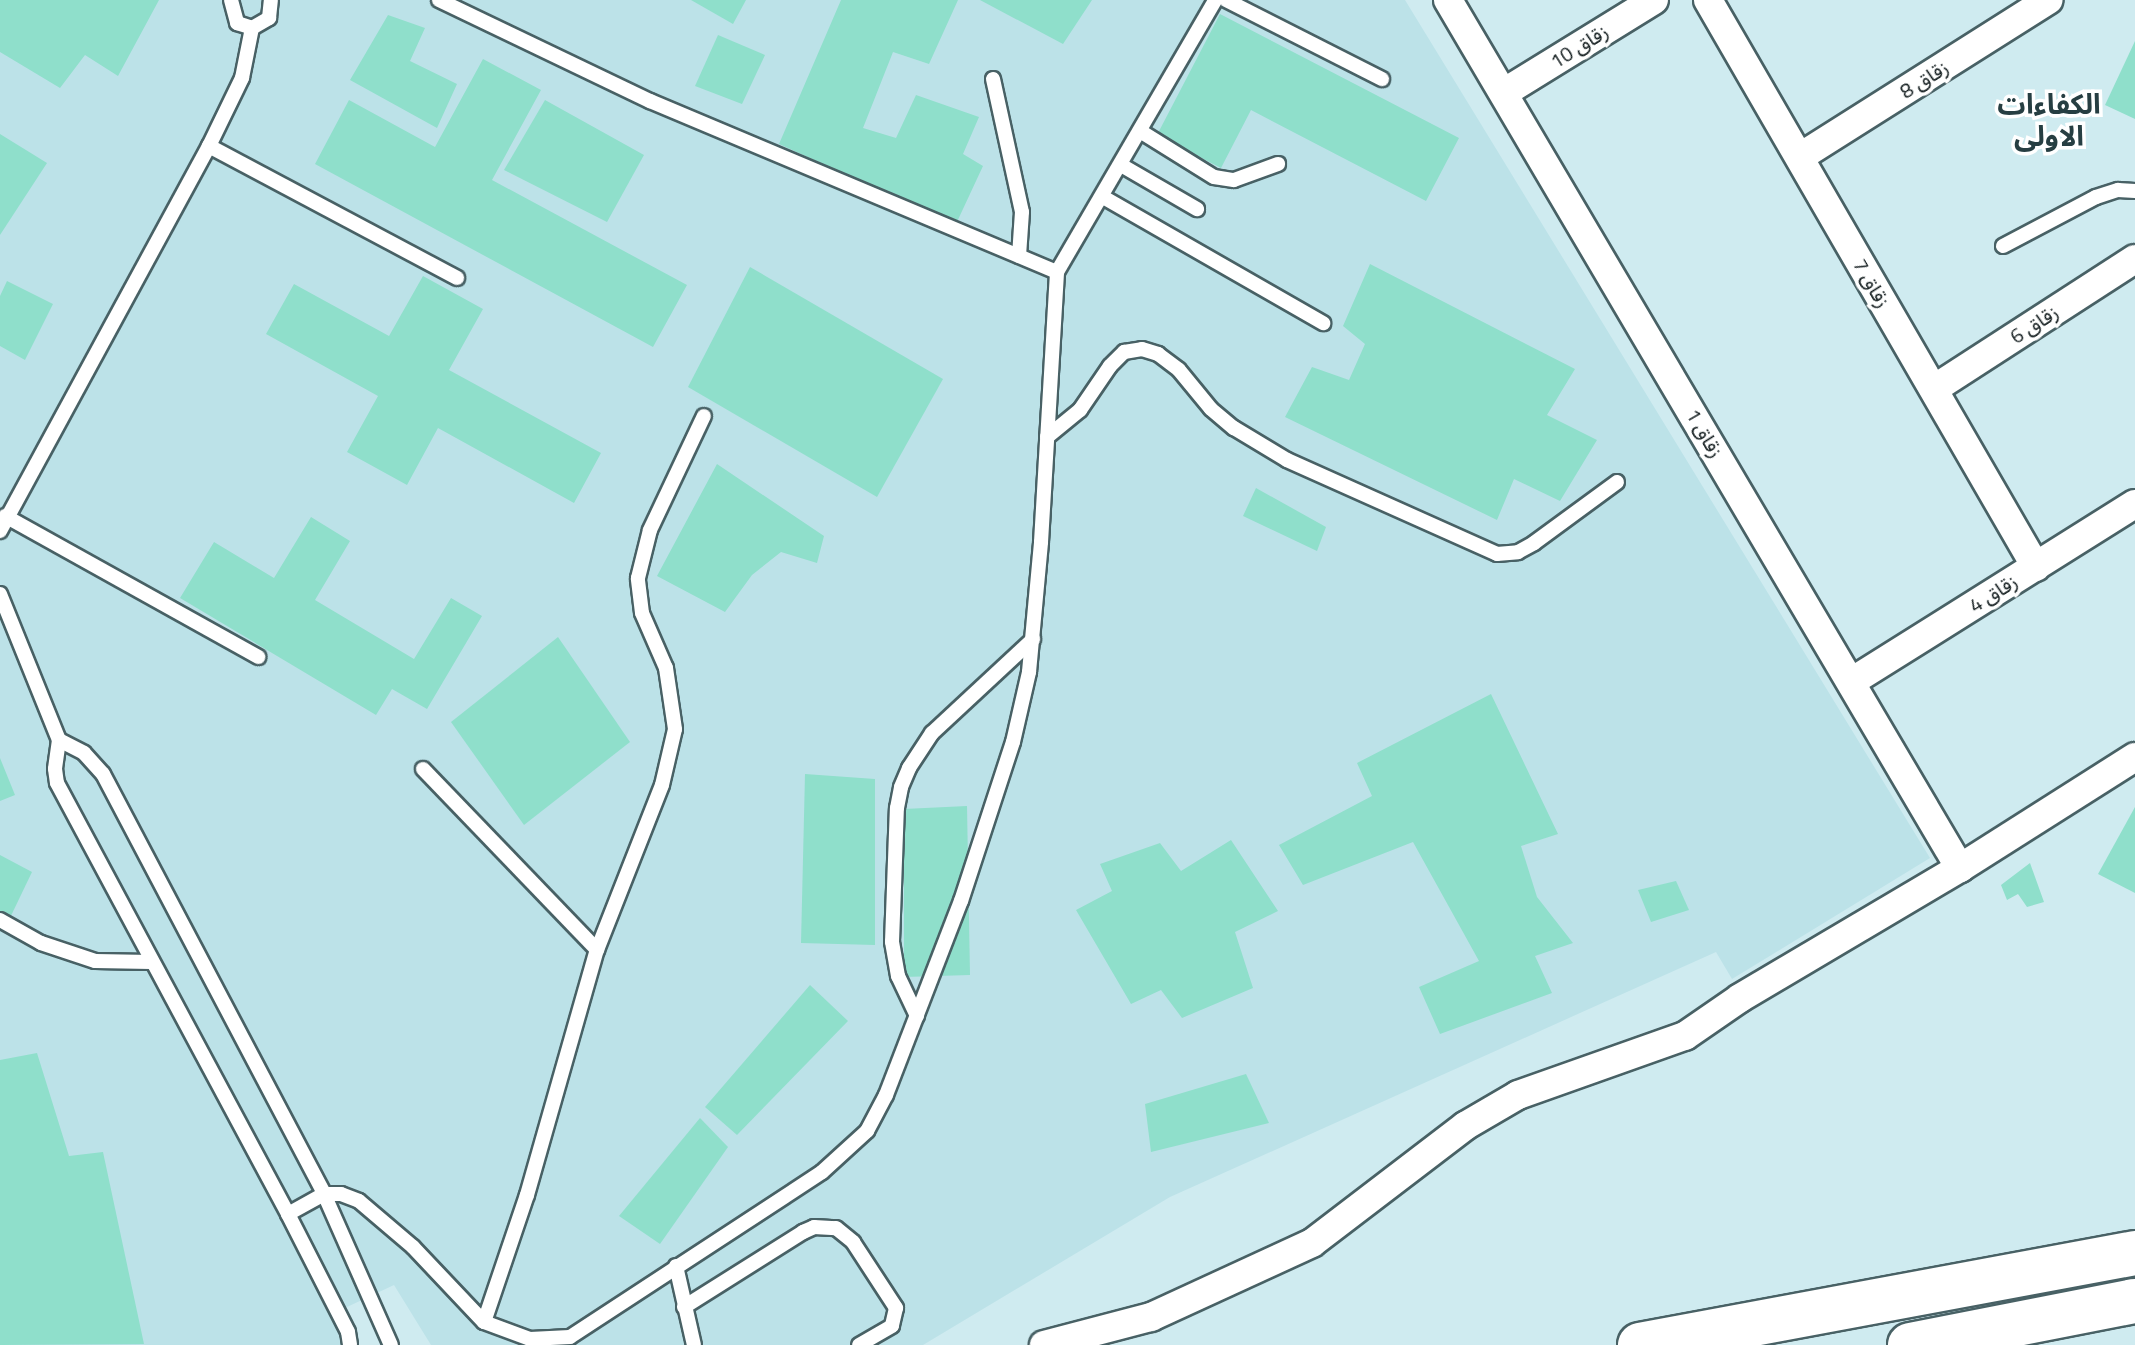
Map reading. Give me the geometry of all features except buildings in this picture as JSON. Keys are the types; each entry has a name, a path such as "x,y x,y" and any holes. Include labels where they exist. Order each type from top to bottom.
{"highway":[{"path":"1640,1345 2135,1253"},
{"path":"1910,1345 2135,1301"}],"street":[{"name":"زقاق 1","path":"1448,0 1960,868"},
{"name":"زقاق 10","path":"1505,92 1654,0"},
{"name":"زقاق 7","path":"1708,0 2036,567"},
{"name":"زقاق 8","path":"1800,157 2048,0"},
{"name":"زقاق 6","path":"1934,389 2135,259"},
{"name":"زقاق 4","path":"1851,682 2135,504"},
{"path":"1044,1345 1151,1317 1312,1243 1465,1126 1518,1095 1685,1036 1740,998 1960,868 2135,757"}],"lane":[{"path":"231,0 237,23 252,28"},
{"path":"0,531 5,516 209,146 242,78 252,28 269,18 271,0"},
{"path":"439,0 650,101 1057,272"},
{"path":"288,1214 324,1194 341,1194 359,1201 380,1217 484,1322 530,1339 570,1337 822,1172 854,1147 878,1114 917,1016 991,813 1013,742 1033,639 1057,272 1215,0"},
{"path":"1226,0 1382,79"},
{"path":"993,79 1022,212 1019,256"},
{"path":"1140,131 1214,177 1234,180 1278,164"},
{"path":"209,146 457,278"},
{"path":"1121,165 1197,209"},
{"path":"2003,246 2096,197 2118,190 2135,191"},
{"path":"1103,197 1323,323"},
{"path":"1047,437 1080,410 1110,366 1124,352 1142,349 1158,354 1179,370 1211,409 1234,428 1287,460 1497,554 1518,552 1534,543 1617,482"},
{"path":"484,1322 527,1195 597,950 662,785 675,729 666,668 642,613 638,578 650,530 704,416"},
{"path":"5,516 258,657"},
{"path":"0,594 59,740 55,769 57,783 288,1214 348,1332 350,1345"},
{"path":"917,1016 898,976 892,942 897,808 901,787 909,768 932,733 1033,639"},
{"path":"59,740 84,753 103,774 324,1194 390,1345"},
{"path":"423,769 597,950"},
{"path":"0,920 41,943 95,961 151,962"},
{"path":"684,1307 803,1232 825,1226 836,1228 853,1242 896,1308 892,1326 859,1345"},
{"path":"676,1266 694,1345"}],"shaded area":[{"path":"0,0 1405,0 1930,858 1732,979 1716,952 1170,1197 923,1345 431,1345 394,1285 332,1314 344,1345 0,1345"}],"district":[{"name":"الكفاءات الاولى","path":"2049,120"}]}
